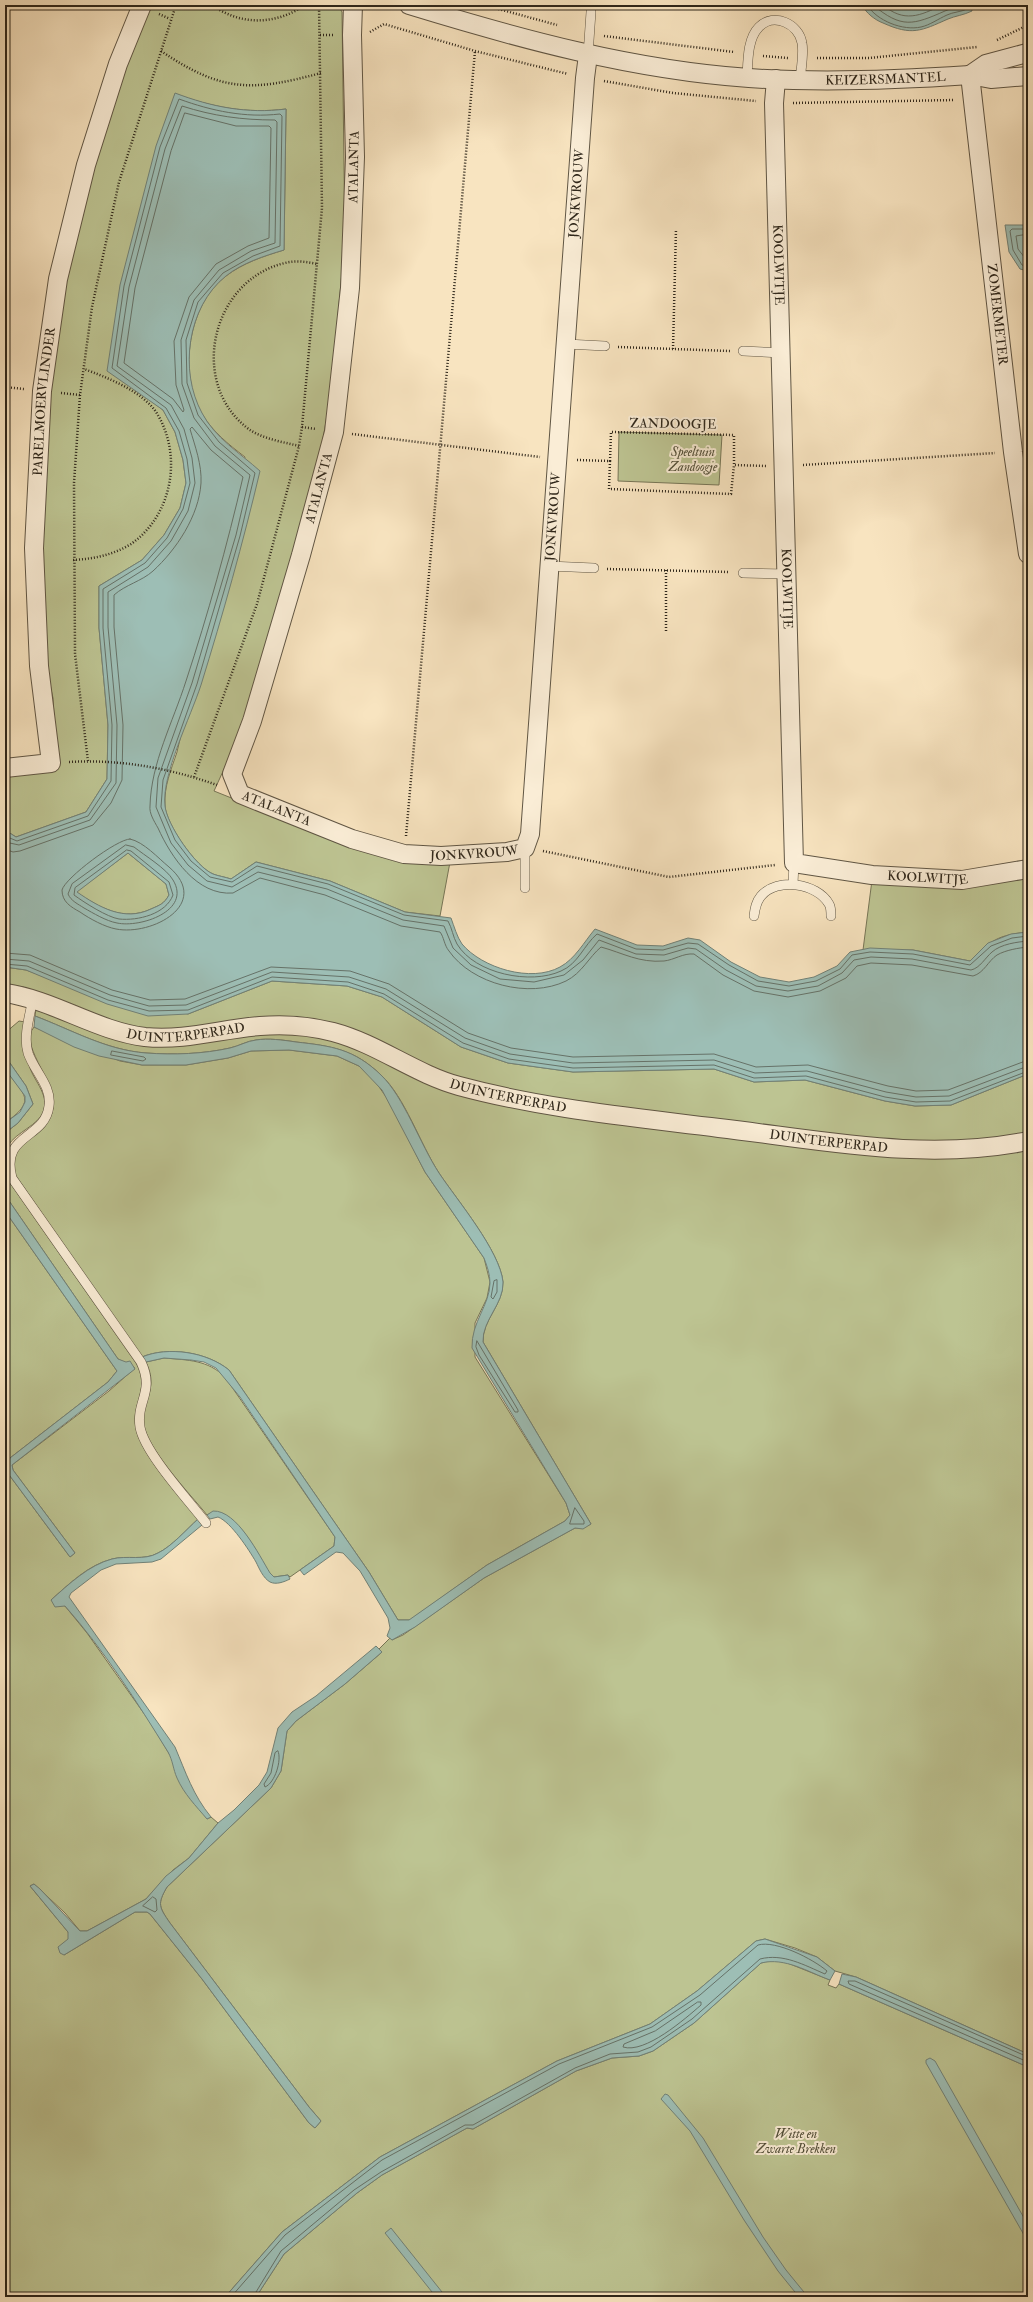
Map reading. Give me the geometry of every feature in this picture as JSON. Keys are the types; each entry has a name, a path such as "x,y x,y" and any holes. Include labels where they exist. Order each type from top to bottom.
{"street":[{"name":"PARELMOERVLINDER","path":"51,763 39,666 35,556 42,391 58,279 86,165 118,64 142,5"},
{"name":"ATALANTA","path":"353,5 352,35 355,157 350,288 334,432 297,570 252,721 232,774 240,794 352,839 400,853"},
{"name":"KEIZERSMANTEL","path":"409,5 450,11 588,55 666,68 747,78 800,80 970,75 991,79 1028,76"},
{"path":"970,75 986,64 1028,52 1026,65 1028,73"},
{"name":"JONKVROUW","path":"400,853 441,856 500,853 525,848 530,834 588,55"},
{"name":"ZOMERMETER","path":"970,75 1013,452 1028,554"},
{"name":"KOOLWITJE","path":"776,79 774,103 782,353 794,863 872,875 962,880 1028,868"},
{"path":"5,768 51,763"},
{"name":"DUINTERPERPAD","path":"5,993 33,998 102,1025 142,1037 180,1038 261,1026 313,1028 336,1033 364,1044 431,1076 456,1086 503,1097 570,1108 913,1151 985,1149 1028,1141"}],"lane":[{"path":"588,55 591,12"},
{"path":"747,78 751,42 759,27 771,21 786,22 798,32 802,44 800,80"},
{"path":"566,344 605,346"},
{"path":"743,351 782,353"},
{"path":"549,566 594,568"},
{"path":"742,572 786,574"},
{"path":"525,848 525,888"},
{"path":"793,884 794,863"},
{"path":"754,916 756,904 762,894 779,886 793,884 810,888 822,896 830,905 831,916"},
{"path":"33,998 27,1038 28,1052 45,1085 49,1106 46,1117 10,1150 8,1168 12,1178 141,1362 147,1378 147,1388 139,1418 143,1438 206,1523"}],"path":[{"path":"88,761 75,654 73,560 75,476 84,369 92,307 119,182 176,5"},
{"path":"212,5 223,13 245,20 269,21 291,14 305,5"},
{"path":"194,777 256,604 299,446 318,264 322,208 319,5"},
{"path":"161,51 191,70 208,78 230,84 253,87 321,73"},
{"path":"400,853 442,445 475,51"},
{"path":"673,349 676,229"},
{"path":"299,446 266,437 250,430 235,416 224,400 216,383 212,362 220,319 233,298 243,287 269,269 284,263 300,261 318,264"},
{"path":"605,346 743,351"},
{"path":"73,560 92,559 106,555 131,543 149,527 164,503 172,481 172,459 167,437 155,411 140,397 123,386 104,376 84,369"},
{"path":"302,427 557,459 610,461"},
{"name":"ZANDOOGJE","path":"612,432 734,435 734,465 731,494 609,489 610,461 612,432"},
{"path":"734,465 784,466 1013,452"},
{"path":"594,568 742,572"},
{"path":"666,570 666,633"},
{"path":"51,763 105,760 172,770 240,794"},
{"path":"525,848 668,877 794,863"}],"green space":[{"path":"147,5 338,5 342,12 345,241 330,398 309,520 235,745 214,791 346,844 450,862 440,916 405,912 330,881 256,862 231,879 213,874 206,870 190,854 176,833 166,813 165,798 167,785 177,752 245,457 216,432 202,414 195,398 190,380 189,360 191,340 195,321 213,288 239,267 261,257 284,250 286,109 257,111 243,110 202,103 175,94 141,393 163,410 175,432 183,460 186,483 180,508 164,535 142,560 99,586 99,628 108,725 107,779 86,812 16,837 5,830 5,777 34,771 55,736 53,698 43,654 38,588 45,400 78,210"},
{"name":"Speeltuin Zandoogje","path":"619,432 722,435 719,485 618,481"},
{"path":"128,853 166,884 169,895 162,904 141,913 121,913 93,903 76,892"},
{"path":"1028,874 1028,932 1002,937 990,943 970,961 913,950 863,950 872,880"},
{"path":"5,967 26,970 59,982 188,1014 272,981 347,986 382,997 461,1047 508,1063 573,1072 714,1069 754,1082 805,1080 885,1101 915,1106 951,1105 1028,1074 1028,1137 952,1147 630,1112 457,1081 337,1028 143,1032 23,987 5,984"},
{"path":"36,1009 100,1030 261,1031 335,1037 429,1081 874,1151 1028,1146 1028,2054 856,1977 835,1971 817,1957 795,1948 765,1939 756,1941 697,1991 650,2024 557,2061 380,2157 282,2232 225,2297 5,2297 5,1211 117,1371 108,1382 10,1458 7,1472 70,1557 75,1553 13,1470 12,1465 109,1391 135,1368 118,1359 5,1195 5,1172 8,1180 136,1363 142,1381 135,1419 139,1439 153,1463 198,1519 173,1542 158,1553 147,1557 118,1558 103,1562 87,1570 51,1600 65,1606 87,1633 150,1722 173,1760 175,1768 207,1819 211,1817 218,1823 189,1858 173,1870 146,1899 87,1931 80,1931 65,1913 34,1884 30,1886 70,1936 64,1955 135,1912 147,1912 150,1914 202,1979 309,2123 315,2128 321,2121 166,1918 161,1905 164,1893 167,1887 271,1788 281,1771 287,1731 296,1721 345,1684 381,1653 379,1649 390,1638 392,1640 403,1635 484,1578 575,1528 582,1528 591,1524 483,1342 486,1326 500,1298 502,1290 503,1282 494,1256 477,1226 439,1173 398,1096 390,1084 381,1075 361,1059 342,1050 320,1045 281,1040 265,1039 249,1041 230,1048 188,1054 146,1053 131,1051 89,1039 35,1016"},
{"path":"19,1021 25,1022 28,1060 31,1071 41,1089 45,1102 44,1109 37,1121 11,1141 5,1152 5,1133 18,1123 33,1104 26,1086 5,1056 5,1033"},
{"path":"34,1027 120,1061 142,1065 186,1065 228,1058 251,1051 289,1050 337,1056 359,1066 372,1077 389,1101 425,1172 484,1258 490,1282 487,1298 475,1323 475,1357 566,1503 570,1515 565,1521 487,1565 410,1620 398,1620 369,1572 229,1370 210,1359 187,1353 163,1352 142,1357 16,1176 13,1167 14,1152 39,1131 47,1122 50,1118 53,1106 52,1094 31,1045 30,1035"},
{"path":"5,1069 22,1092 24,1103 21,1109 5,1123"},
{"path":"164,1358 189,1360 205,1364 212,1367 225,1377 335,1537 334,1546 290,1577 288,1575 274,1577 269,1573 252,1543 235,1522 226,1516 216,1513 207,1515 169,1469 150,1442 145,1429 143,1419 144,1411 151,1385 151,1378 146,1362"},
{"name":"Witte en Zwarte Brekken","path":"773,1960 785,1962 830,1980 828,1985 836,1988 839,1984 1028,2067 1028,2297 256,2297 284,2254 357,2193 382,2175 467,2128 473,2129 576,2071 612,2058 639,2056 653,2051 694,2023 761,1963"}],"water":[{"path":"862,5 971,5 972,11 931,27 909,31 893,27 877,20 868,13"},
{"path":"175,93 216,106 243,110 257,111 286,109 284,250 261,257 232,271 226,276 213,289 203,305 195,322 191,340 189,359 191,378 195,396 202,413 207,422 228,445 260,471 240,552 217,632 201,685 172,763 165,793 165,806 171,824 183,844 199,863 213,874 231,879 256,862 330,881 405,912 451,918 460,941 471,953 494,966 522,973 535,974 548,972 565,964 575,955 595,929 637,945 663,946 688,938 700,940 731,962 760,977 789,982 814,977 837,966 850,952 870,948 913,950 970,961 988,943 1011,934 1028,932 1028,1074 951,1105 915,1106 885,1101 805,1080 754,1082 714,1069 573,1072 508,1063 461,1047 382,997 347,986 272,981 188,1014 148,1016 107,1004 26,970 5,967 5,830 16,837 86,812 107,779 108,725 99,628 99,586 142,560 164,535 180,508 186,483 183,460 175,432 163,410 107,371 120,285 156,146","holes":["128,853 166,884 169,895 163,902 141,913 131,914 112,911 94,903 77,892"]},
{"path":"1005,225 1028,225 1028,271 1020,269 1009,252"},
{"path":"35,1016 103,1044 146,1053 178,1054 209,1052 265,1039 321,1045 352,1054 371,1066 381,1075 397,1096 439,1173 477,1226 494,1256 503,1282 502,1290 497,1305 486,1326 483,1342 591,1524 583,1529 575,1528 484,1578 415,1627 392,1640 387,1636 390,1628 388,1618 360,1571 343,1553 336,1552 304,1575 300,1570 334,1546 335,1537 240,1397 216,1368 204,1362 164,1358 146,1362 142,1357 163,1352 187,1353 210,1359 229,1370 369,1572 398,1620 409,1620 487,1565 565,1521 570,1515 566,1503 472,1348 474,1330 489,1291 489,1276 484,1258 425,1172 382,1090 359,1066 337,1056 289,1050 251,1051 228,1058 186,1065 142,1065 99,1056 74,1047 34,1027"},
{"path":"5,1056 26,1086 33,1104 18,1123 5,1133 5,1123 20,1112 25,1102 25,1096 5,1069"},
{"path":"5,1195 118,1359 126,1362 130,1361 135,1369 12,1465 13,1470 75,1553 70,1557 7,1472 7,1464 10,1458 108,1382 117,1371 5,1211"},
{"path":"213,1511 222,1513 239,1525 274,1577 288,1575 290,1579 283,1582 272,1583 265,1578 234,1530 218,1517 210,1519 207,1515"},
{"path":"198,1519 202,1525 161,1559 152,1562 116,1564 101,1570 71,1593 69,1597 175,1747 186,1775 199,1800 211,1817 207,1819 190,1800 183,1789 177,1778 168,1752 107,1658 65,1606 55,1607 51,1600 87,1570 104,1562 118,1558 147,1557 158,1553 173,1542"},
{"path":"376,1646 382,1652 345,1684 296,1721 287,1731 281,1771 271,1788 167,1887 161,1902 163,1913 170,1923 321,2121 315,2128 309,2123 202,1979 150,1914 147,1912 135,1912 64,1955 60,1953 58,1947 68,1939 68,1932 30,1886 34,1884 40,1889 80,1931 87,1931 146,1899 166,1876 189,1858 218,1823 234,1810 259,1785 267,1772 278,1728 292,1712 316,1696"},
{"path":"765,1939 817,1957 835,1971 830,1980 788,1964 779,1962 761,1963 694,2023 653,2051 639,2056 612,2058 576,2071 473,2129 467,2128 382,2175 357,2193 284,2254 256,2297 225,2297 282,2232 380,2157 557,2061 650,2024 697,1991 756,1941"},
{"path":"842,1974 856,1977 1028,2054 1028,2067 839,1984"},
{"path":"930,2058 935,2061 1028,2225 1028,2242 926,2063 926,2060"},
{"path":"665,2094 668,2095 703,2138 763,2237 786,2270 808,2297 799,2297 778,2271 744,2220 690,2131 661,2099"},
{"path":"391,2228 446,2297 436,2297 385,2233"}]}
